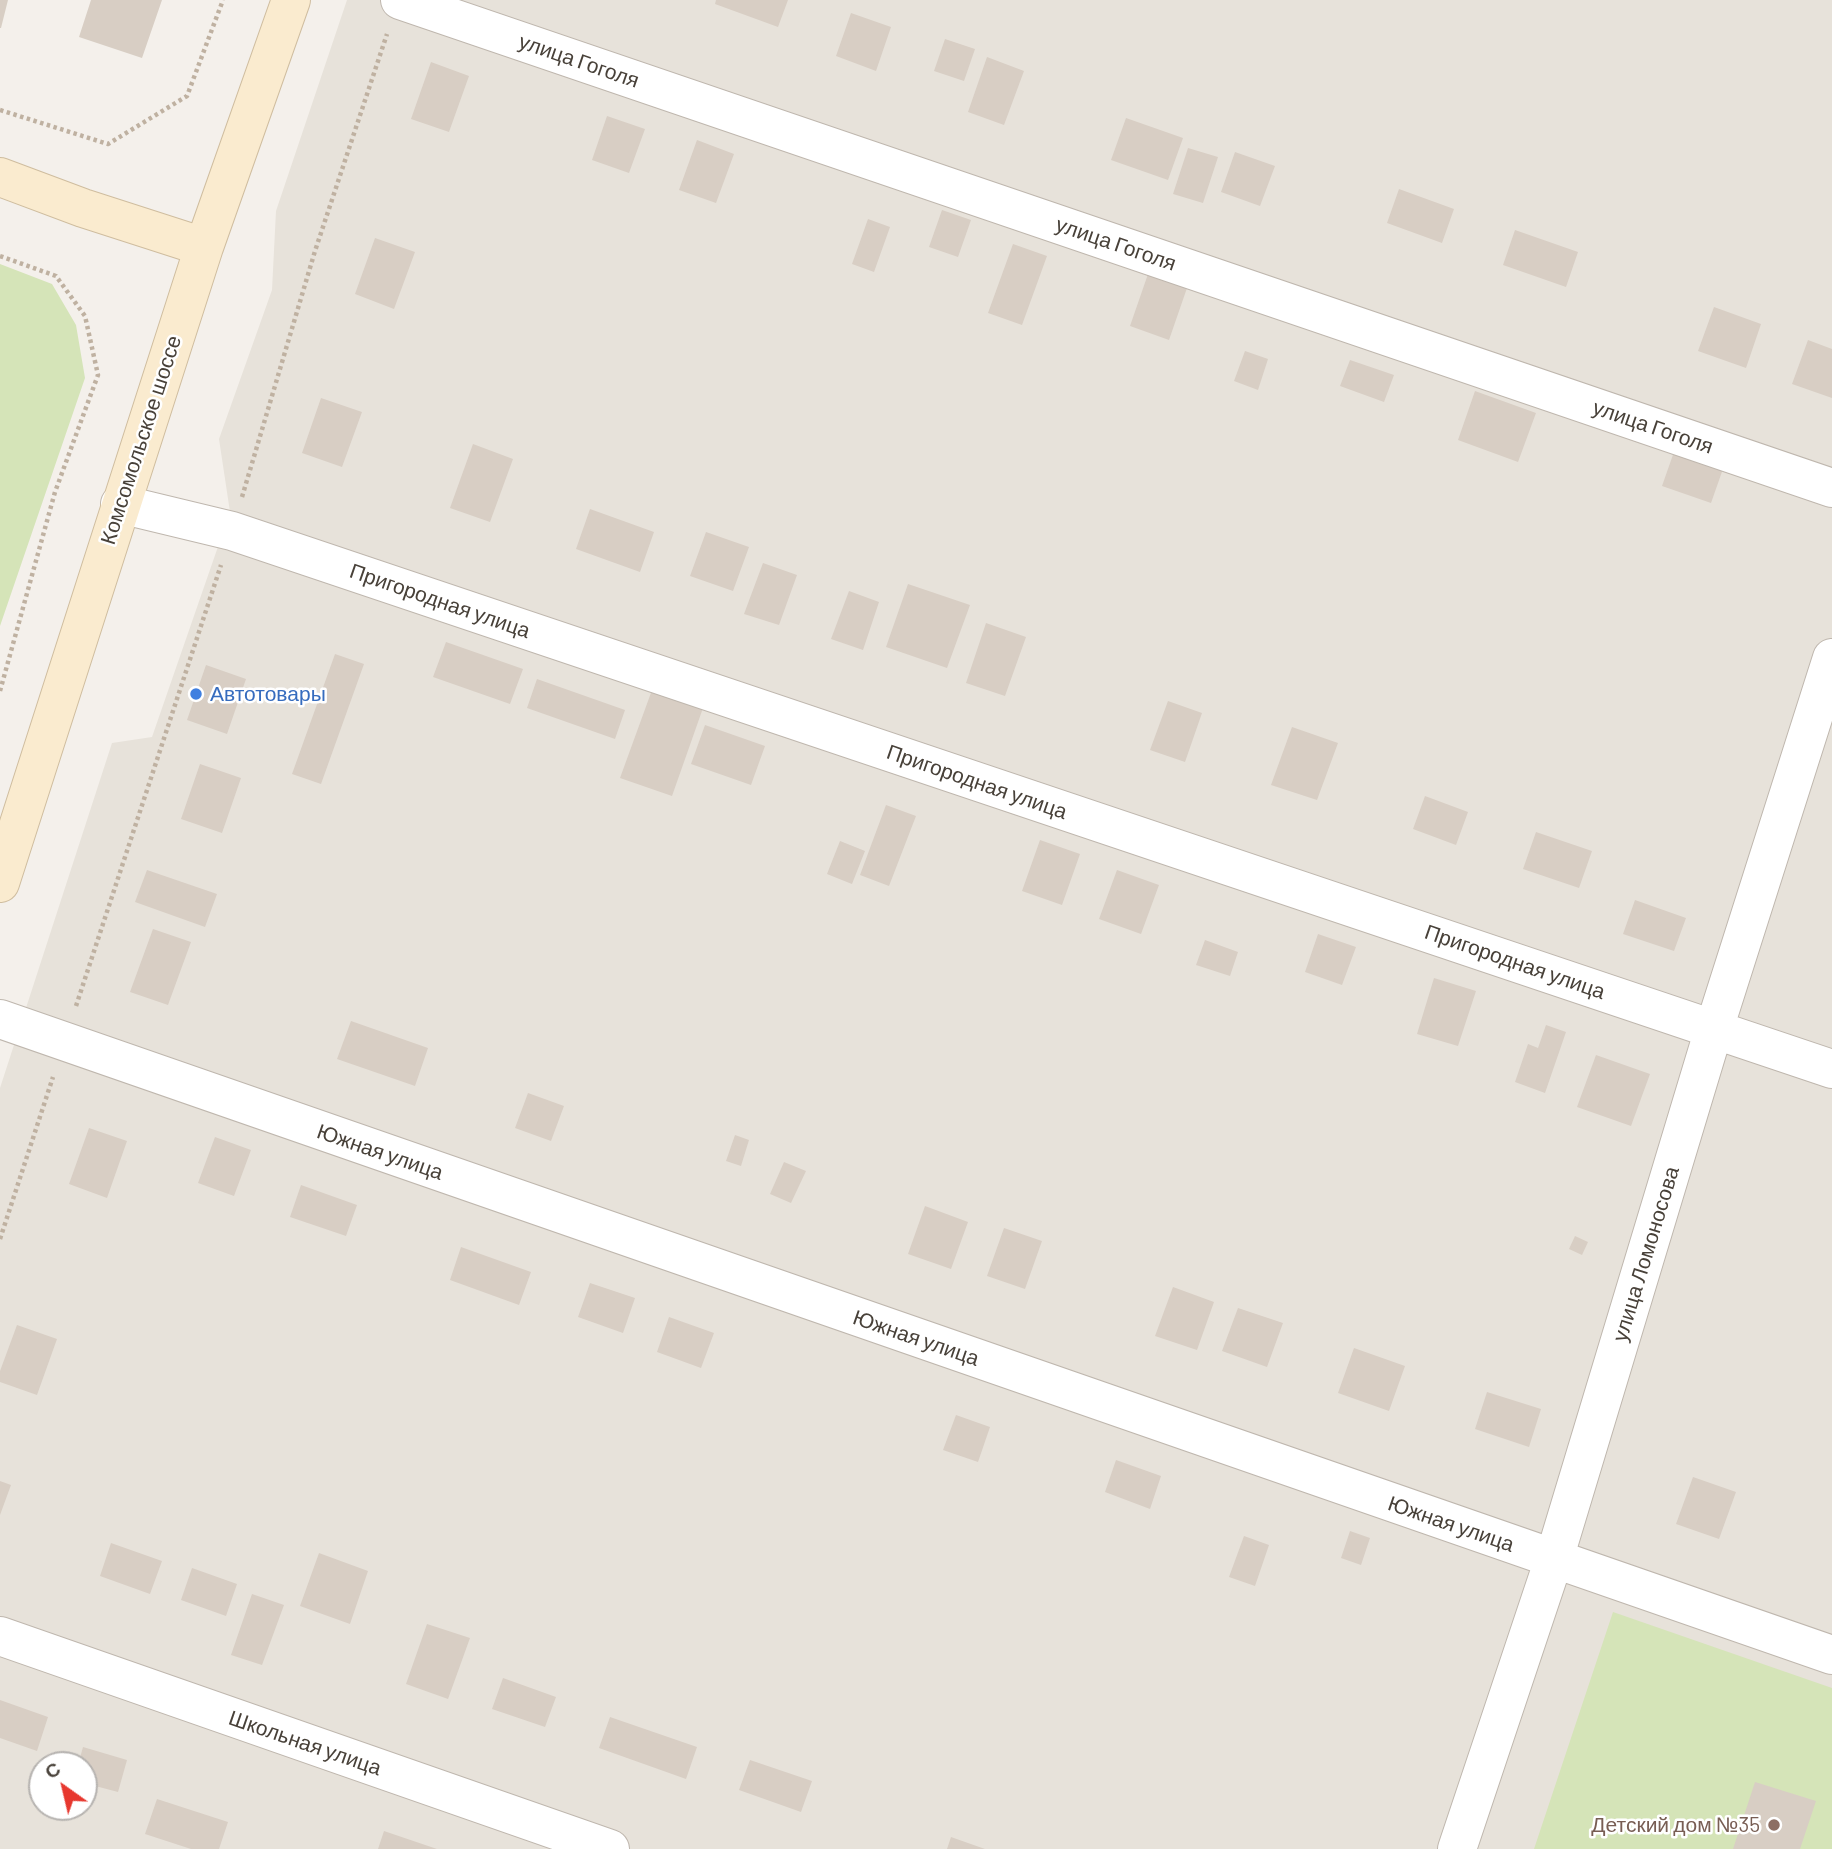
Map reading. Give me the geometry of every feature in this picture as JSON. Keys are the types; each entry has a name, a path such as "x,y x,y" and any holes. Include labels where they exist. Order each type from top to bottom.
{"main road":[{"name":"Комсомольское шоссе","path":"0,883 204,247 291,0"},
{"path":"0,177 83,208 204,247"}],"street":[{"name":"улица Гоголя","path":"395,12 1832,488"},
{"name":"Пригородная улица","path":"120,504 232,531 1832,1069"},
{"name":"улица Ломоносова","path":"1457,1849 1553,1559 1714,1030 1832,658"},
{"name":"Южная улица","path":"0,1019 1832,1655"},
{"name":"Школьная улица","path":"0,1636 610,1849"}],"path":[{"path":"0,110 108,144 187,96 223,0"},
{"path":"0,1239 232,531 315,251 395,12"},
{"path":"0,256 56,276 85,316 99,375 55,492 0,691"}],"shaded area":[{"path":"347,0 1832,0 1832,1849 0,1849 0,1088 112,743 152,737 230,512 219,439 272,290 276,211"}],"green space":[{"path":"0,264 52,284 76,325 85,378 0,626"},
{"path":"1613,1612 1832,1688 1832,1849 1534,1849"}],"building":[{"path":"0,0 8,0 1,28 0,28"},
{"path":"91,0 162,0 142,58 79,37"},
{"path":"716,0 788,0 778,27 715,4"},
{"path":"851,13 891,27 876,71 836,56"},
{"path":"945,39 975,49 964,81 934,71"},
{"path":"987,57 1024,71 1004,125 968,112"},
{"path":"431,62 469,76 449,132 411,119"},
{"path":"607,116 645,129 629,173 592,160"},
{"path":"1126,118 1183,138 1168,180 1111,160"},
{"path":"697,140 734,154 716,203 679,190"},
{"path":"1188,148 1218,157 1203,203 1173,194"},
{"path":"1235,152 1275,166 1260,206 1221,192"},
{"path":"1399,189 1454,209 1442,243 1387,223"},
{"path":"942,210 971,220 958,257 929,247"},
{"path":"868,219 890,227 874,272 852,264"},
{"path":"1515,230 1578,252 1566,287 1503,265"},
{"path":"375,238 415,252 394,309 355,294"},
{"path":"1013,244 1047,256 1022,325 988,313"},
{"path":"1148,274 1187,288 1169,340 1130,326"},
{"path":"1714,307 1761,324 1746,368 1698,351"},
{"path":"1808,340 1832,349 1832,398 1792,384"},
{"path":"1245,351 1268,359 1258,390 1234,381"},
{"path":"1350,360 1394,375 1384,402 1340,386"},
{"path":"1475,391 1536,413 1518,462 1458,440"},
{"path":"321,398 362,412 342,467 302,453"},
{"path":"473,444 513,459 490,522 450,508"},
{"path":"1675,449 1724,466 1711,503 1662,486"},
{"path":"590,509 654,532 640,572 576,549"},
{"path":"706,532 749,547 733,591 690,576"},
{"path":"763,563 797,575 779,625 744,614"},
{"path":"908,584 970,605 947,668 886,647"},
{"path":"849,591 879,602 863,650 831,639"},
{"path":"986,623 1026,637 1005,696 966,683"},
{"path":"446,642 523,669 510,704 433,677"},
{"path":"335,654 364,664 321,784 292,774"},
{"path":"206,665 246,679 227,734 187,720"},
{"path":"537,679 625,710 615,739 527,708"},
{"path":"652,690 703,708 672,796 620,778"},
{"path":"1168,701 1202,713 1185,762 1150,750"},
{"path":"705,725 765,746 751,785 691,764"},
{"path":"1292,727 1338,743 1317,800 1271,785"},
{"path":"200,764 241,778 222,833 181,819"},
{"path":"1425,796 1468,812 1456,845 1413,829"},
{"path":"886,805 916,816 889,886 860,875"},
{"path":"1536,832 1592,851 1579,888 1523,869"},
{"path":"1040,840 1080,854 1062,905 1022,891"},
{"path":"840,841 865,851 852,884 827,874"},
{"path":"147,870 217,894 205,927 135,902"},
{"path":"1117,870 1159,885 1141,934 1099,919"},
{"path":"1635,900 1686,918 1674,951 1623,934"},
{"path":"153,929 191,942 168,1005 130,992"},
{"path":"1318,934 1356,947 1342,985 1305,972"},
{"path":"1205,940 1238,952 1230,976 1196,965"},
{"path":"1434,978 1476,991 1458,1046 1417,1034"},
{"path":"351,1021 428,1048 415,1086 337,1059"},
{"path":"1546,1025 1566,1032 1545,1093 1515,1082 1528,1044 1538,1048"},
{"path":"1596,1055 1650,1074 1631,1126 1577,1107"},
{"path":"528,1093 564,1106 551,1141 515,1128"},
{"path":"89,1128 127,1141 107,1198 69,1184"},
{"path":"735,1135 749,1140 741,1166 726,1161"},
{"path":"215,1137 251,1150 234,1196 198,1183"},
{"path":"784,1162 806,1171 791,1203 770,1194"},
{"path":"301,1185 357,1205 346,1236 290,1217"},
{"path":"925,1206 968,1222 951,1269 908,1254"},
{"path":"1004,1228 1042,1241 1025,1289 987,1276"},
{"path":"1575,1236 1588,1242 1582,1255 1569,1249"},
{"path":"461,1247 531,1272 519,1305 450,1280"},
{"path":"590,1283 635,1298 623,1333 578,1317"},
{"path":"1173,1287 1214,1302 1197,1350 1155,1336"},
{"path":"1238,1308 1283,1323 1267,1367 1222,1351"},
{"path":"669,1317 714,1333 701,1368 657,1352"},
{"path":"17,1325 57,1339 37,1395 0,1382 0,1371"},
{"path":"1354,1348 1405,1366 1389,1411 1338,1393"},
{"path":"1487,1392 1541,1409 1529,1447 1475,1429"},
{"path":"956,1415 990,1427 978,1462 943,1450"},
{"path":"1116,1460 1161,1476 1150,1509 1105,1492"},
{"path":"1693,1477 1736,1492 1719,1539 1676,1524"},
{"path":"0,1481 11,1485 0,1515"},
{"path":"1350,1531 1370,1538 1361,1565 1341,1558"},
{"path":"1244,1536 1269,1545 1255,1586 1229,1577"},
{"path":"111,1543 162,1561 150,1594 100,1576"},
{"path":"319,1553 368,1571 350,1624 300,1606"},
{"path":"192,1568 237,1584 226,1616 181,1600"},
{"path":"252,1594 284,1605 262,1665 231,1655"},
{"path":"427,1624 470,1638 448,1699 406,1684"},
{"path":"503,1678 556,1697 545,1727 492,1709"},
{"path":"0,1700 48,1717 37,1751 0,1738"},
{"path":"610,1717 697,1747 686,1779 599,1748"},
{"path":"98,1751 127,1760 118,1792 98,1787"},
{"path":"750,1760 812,1781 801,1812 739,1790"},
{"name":"Детский дом №35","path":"1755,1782 1816,1801 1800,1849 1733,1849"},
{"path":"157,1799 228,1822 219,1849 191,1849 145,1834"},
{"path":"384,1831 437,1849 378,1849"},
{"path":"951,1837 985,1849 947,1849"}],"place":[{"name":"Автотовары","path":"196,694"},
{"name":"Детский дом №35","path":"1774,1825"}]}
